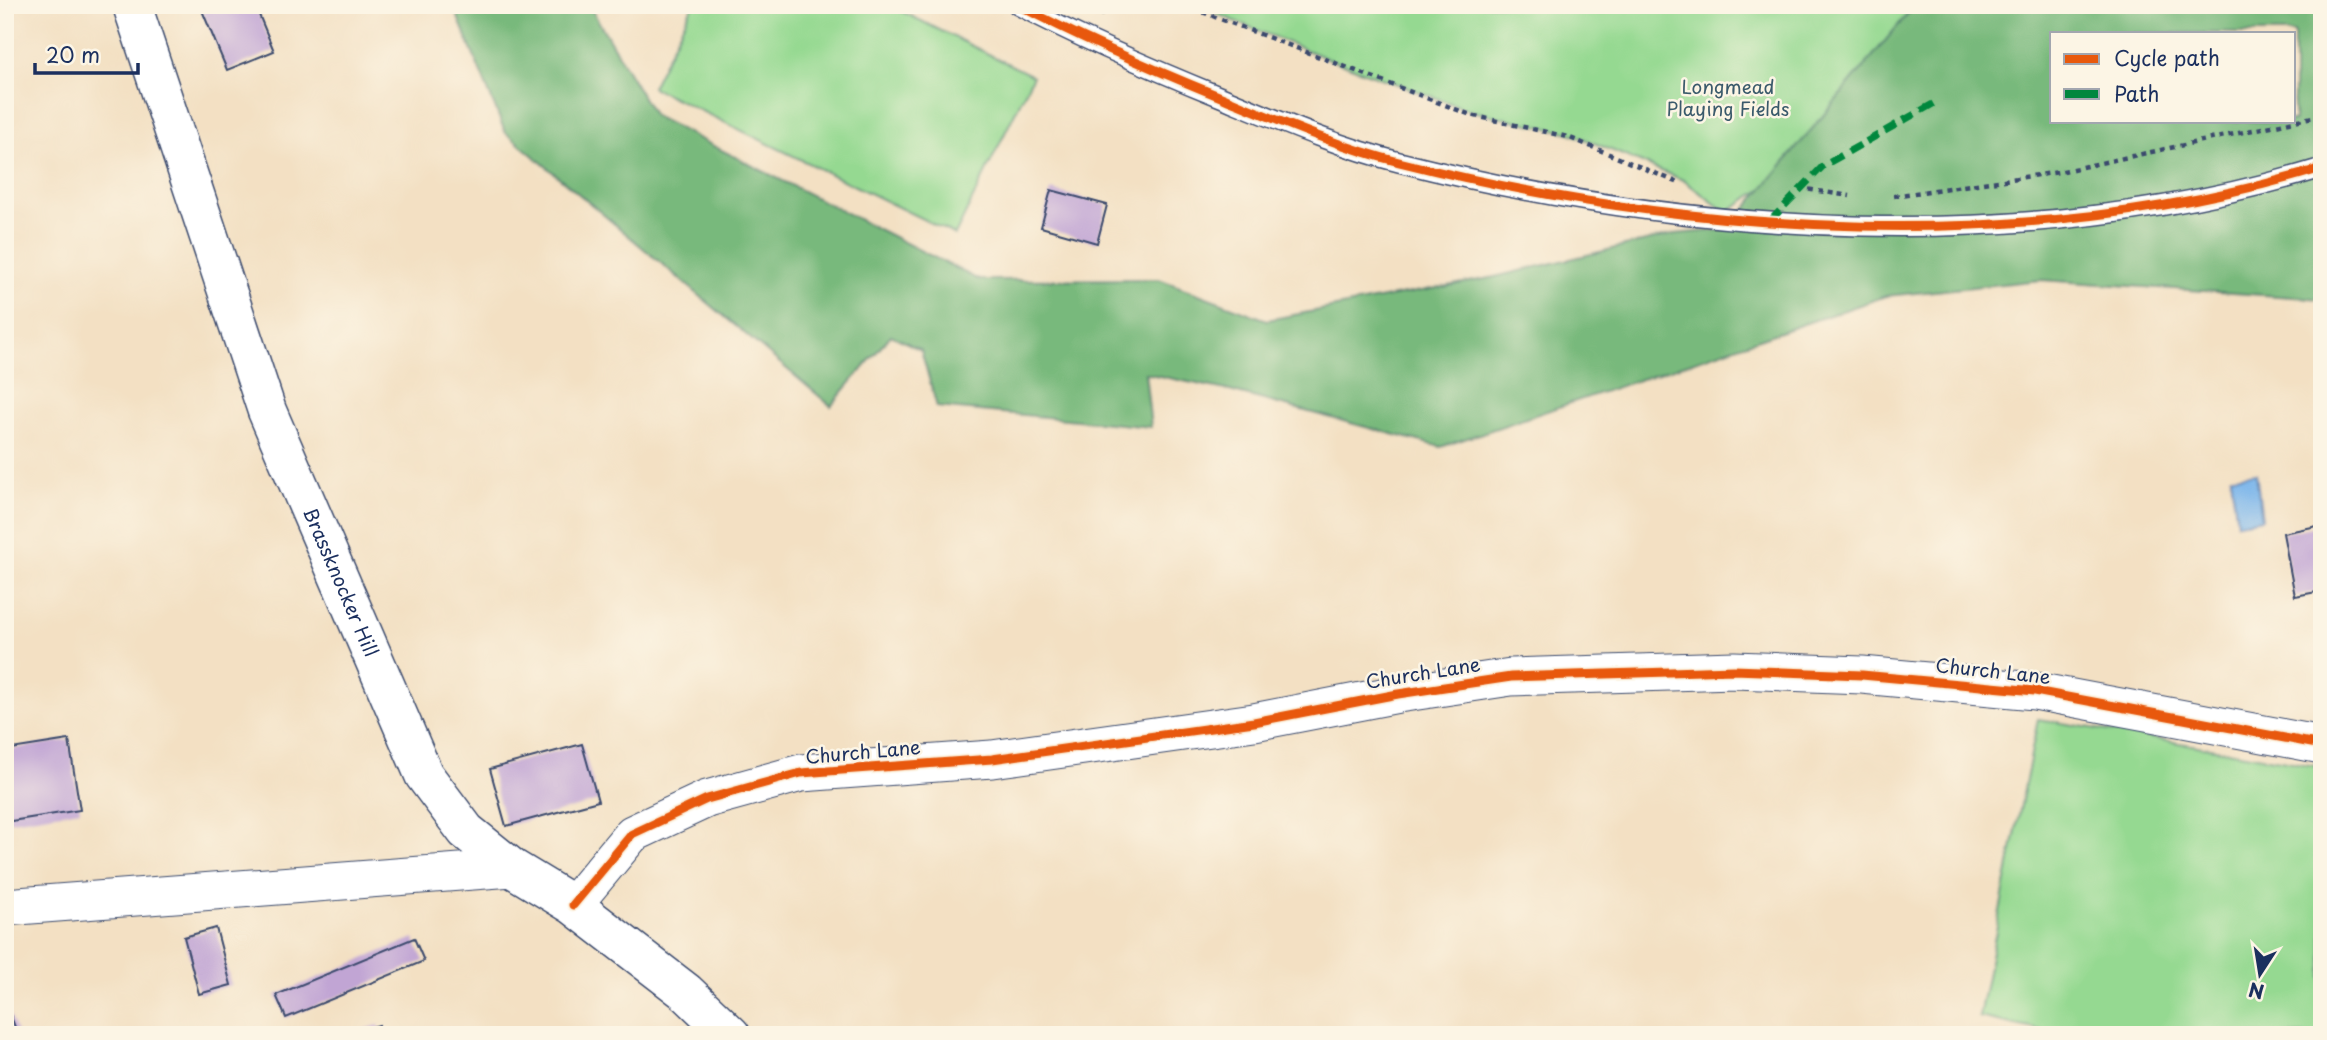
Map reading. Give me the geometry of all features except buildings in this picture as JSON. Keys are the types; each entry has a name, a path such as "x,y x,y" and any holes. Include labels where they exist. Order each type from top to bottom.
{"street":[{"name":"Brassknocker Hill","path":"132,5 267,411 424,775 466,831 512,868 573,905 686,992 731,1035"},
{"name":"Church Lane","path":"573,905 632,834 707,799 801,773 992,759 1254,722 1511,677 1734,670 1862,675 2035,691 2322,744"},
{"path":"5,908 512,868"}],"lane":[{"path":"1018,5 1088,42 1242,106 1396,162 1533,192 1651,212 1725,219 1947,226 2094,215 2251,189 2322,167"}],"path":[{"path":"1184,5 1471,115 1568,137 1684,185 1725,219"},
{"path":"2296,121 2322,115"},
{"path":"1886,197 2059,172 2290,122"},
{"path":"1799,188 1861,197"}],"green space":[{"path":"453,5 589,5 654,116 979,280 1159,279 1267,320 1490,278 1675,234 1729,229 1915,5 2322,5 2322,299 2041,280 1886,296 1441,447 1226,390 1145,373 1151,427 937,407 921,350 891,335 831,406 505,132"},
{"path":"693,5 889,5 1033,76 955,235 652,87"},
{"name":"Longmead Playing Fields","path":"1195,5 1934,5 1788,173 1726,212 1683,180 1570,133 1472,111 1326,58"},
{"path":"2038,719 2322,767 2322,1035 2062,1035 1979,1017"}],"water":[{"path":"2256,473 2262,519 2237,523 2231,476"}],"marked path":[{"path":"1770,221 1823,166 1938,101"}],"cycle path":[{"path":"1018,5 1144,65 1354,149 1511,187 1625,207 1743,220 1861,226 1979,225 2096,215 2211,196 2322,168"},
{"path":"573,905 632,834 707,799 801,773 992,759 1254,722 1398,694 1511,677 1734,670 1862,675 2035,691 2322,745"}]}
